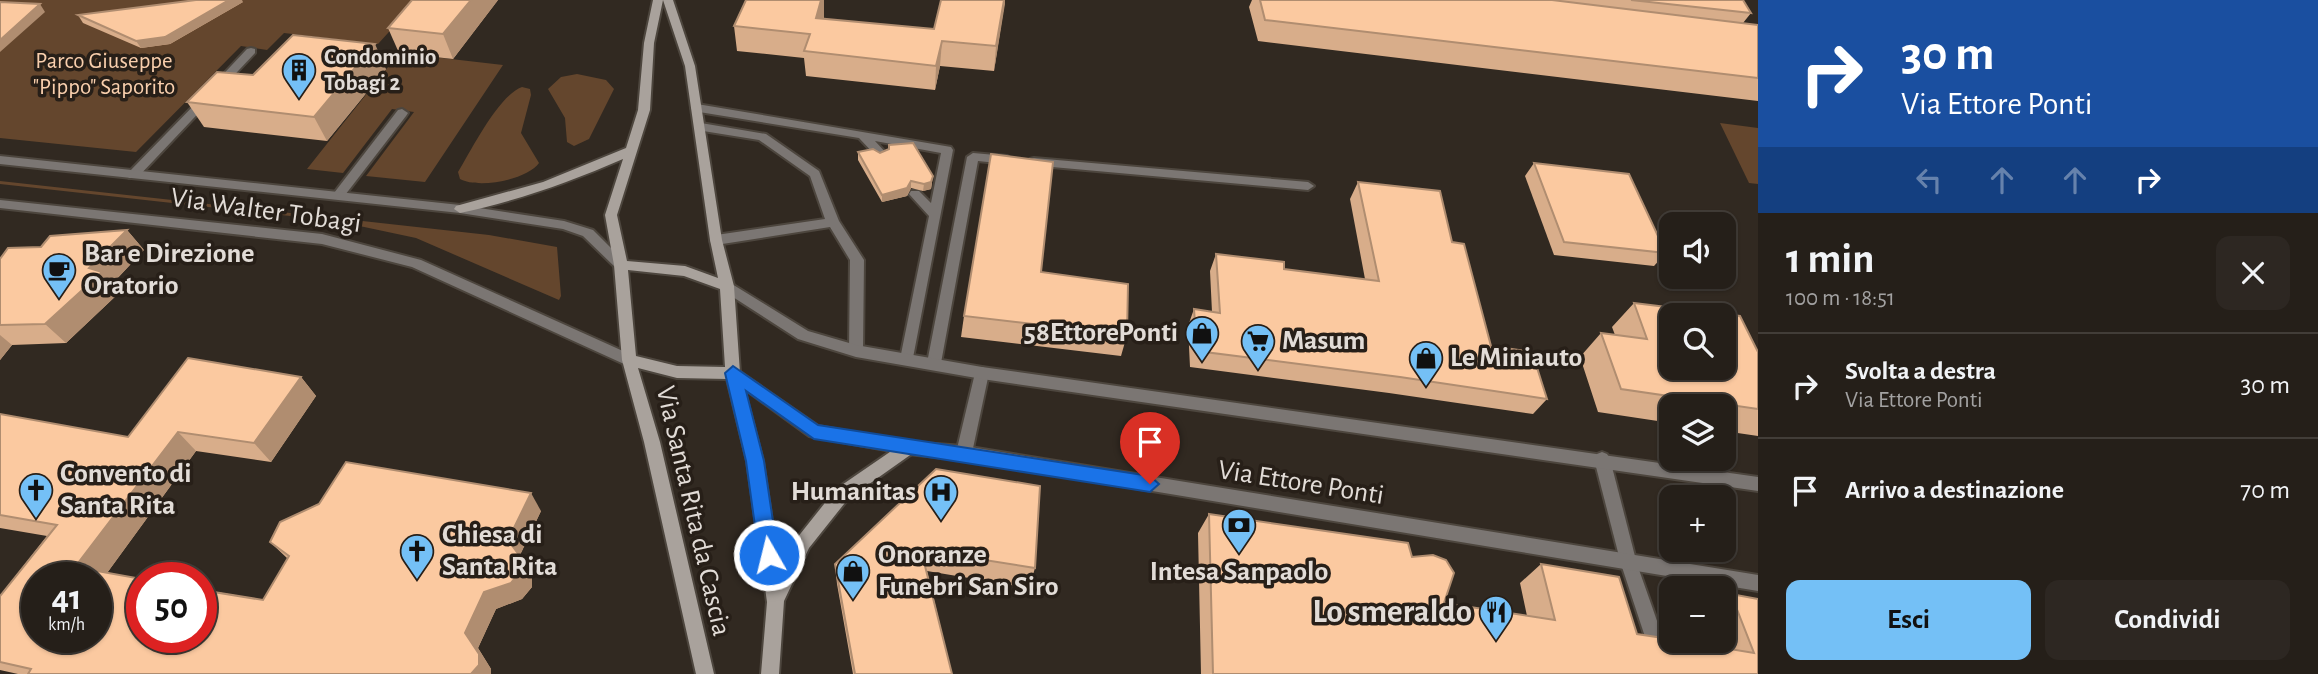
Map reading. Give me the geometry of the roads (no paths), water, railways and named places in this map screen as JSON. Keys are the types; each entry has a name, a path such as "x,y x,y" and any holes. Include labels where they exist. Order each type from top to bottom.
{"main road":[{"path":"658,0 649,43 644,110 611,215 621,265 684,271 726,286"},
{"path":"668,0 690,66 716,240 726,286"},
{"name":"Via Walter Tobagi","path":"460,209 516,198 551,187 630,151"},
{"name":"Via Santa Rita da Cascia","path":"621,265 629,360 652,442 705,674"},
{"name":"Via Santa Rita da Cascia","path":"726,286 733,373 755,461 776,602 770,674"},
{"path":"629,360 677,372 733,373"},
{"path":"776,602 803,543 842,494 908,448"}],"street":[{"path":"133,175 251,51"},
{"path":"697,108 947,150 907,359"},
{"path":"338,196 402,113"},
{"path":"701,127 762,137 815,174 833,222 857,260 856,351"},
{"path":"863,135 881,154"},
{"path":"934,363 973,157 1308,186"},
{"name":"Via Walter Tobagi","path":"0,160 460,209 564,225 588,233 621,265"},
{"path":"915,194 935,215"},
{"name":"Via Walter Tobagi","path":"0,204 321,239 373,250 462,281 629,360"},
{"path":"716,240 833,222"},
{"path":"726,286 803,335 856,351 982,373 1602,459 1758,484"},
{"name":"Via Ettore Ponti","path":"733,373 814,432 908,448 964,453 1758,583"},
{"path":"964,453 982,373"},
{"path":"1602,459 1629,564 1661,659"}],"place":[{"name":"Condominio Tobagi 2","path":"299,100"},
{"name":"Bar e Direzione Oratorio","path":"59,300"},
{"name":"58EttorePonti","path":"1202,363"},
{"name":"Masum","path":"1258,371"},
{"name":"Le Miniauto","path":"1426,388"},
{"name":"Convento di Santa Rita","path":"36,520"},
{"name":"Humanitas","path":"941,522"},
{"name":"Intesa Sanpaolo","path":"1239,555"},
{"name":"Chiesa di Santa Rita","path":"417,581"},
{"name":"Onoranze Funebri San Siro","path":"853,601"},
{"name":"Lo smeraldo","path":"1496,642"}],"park label":[{"name":"Parco Giuseppe \"Pippo\" Saporito","path":"104,74"}]}
